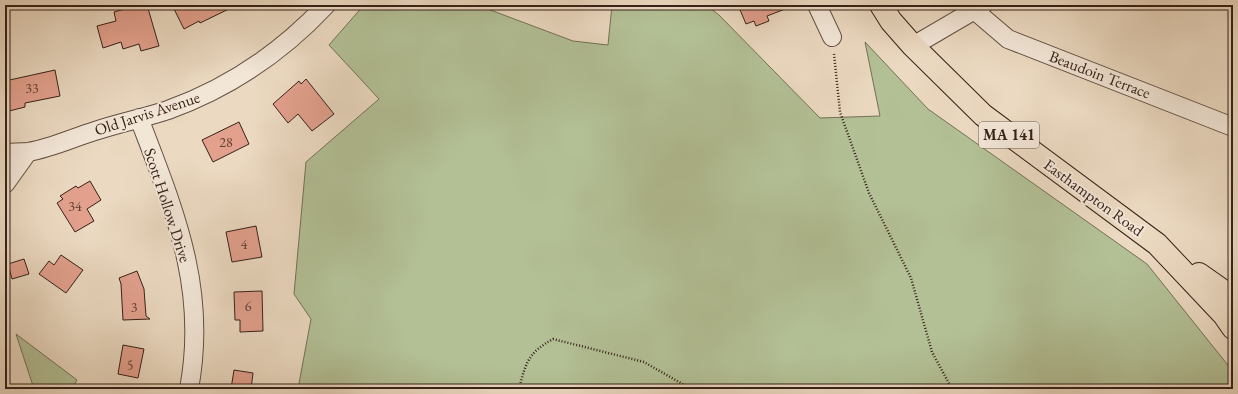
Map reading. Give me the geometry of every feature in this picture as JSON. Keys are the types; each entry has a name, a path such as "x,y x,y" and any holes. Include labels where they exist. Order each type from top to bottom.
{"main road":[{"name":"Easthampton Road","path":"881,5 891,21 913,46 983,115 1157,244 1224,315 1233,328"},
{"name":"MA 141","path":"1157,244 1233,298"}],"street":[{"name":"Old Jarvis Avenue","path":"5,153 28,152 52,147 80,135 166,110 198,98 244,73 285,45 326,5"},
{"path":"817,5 832,37"},
{"path":"913,46 978,8"},
{"name":"Beaudoin Terrace","path":"978,8 1008,39 1233,127"},
{"name":"Scott Hollow Drive","path":"139,118 173,209 187,256 192,287 194,337 189,389"},
{"path":"5,184 28,152"}],"path":[{"path":"832,37 840,112 869,193 911,278 932,352 952,389"},
{"path":"519,389 526,363 537,347 553,339 644,362 690,389"}],"green space":[{"path":"364,5 477,5 573,41 608,45 612,5 706,5 719,15 820,118 880,116 865,42 928,109 1147,264 1231,369 1233,373 1233,389 298,389 311,319 294,294 306,162 379,99 329,45"},
{"path":"16,334 77,380 72,389 34,389"}],"building":[{"path":"139,5 147,5 159,46 141,51 139,44 123,49 121,42 103,48 97,26 116,21 114,12"},
{"path":"172,5 237,5 184,29"},
{"path":"738,5 793,6 767,16 769,21 756,26 754,21 746,24"},
{"path":"55,70 60,96 25,103 25,107 5,112 5,81"},
{"path":"306,79 334,114 312,131 298,114 288,123 273,104 299,81 301,84"},
{"path":"239,122 249,144 213,162 202,140"},
{"path":"90,181 101,200 87,209 94,221 75,232 57,203 63,199 60,196 76,186 78,188"},
{"path":"256,226 262,257 232,262 226,232"},
{"path":"61,255 83,270 66,293 39,274 49,261 54,265"},
{"path":"24,259 29,274 12,279 8,264"},
{"path":"137,271 144,289 146,316 150,319 123,320 121,284 119,278"},
{"path":"262,291 263,331 240,332 240,320 235,320 234,292"},
{"path":"123,345 144,349 138,378 118,374"},
{"path":"234,370 253,373 251,389 231,389"}]}
